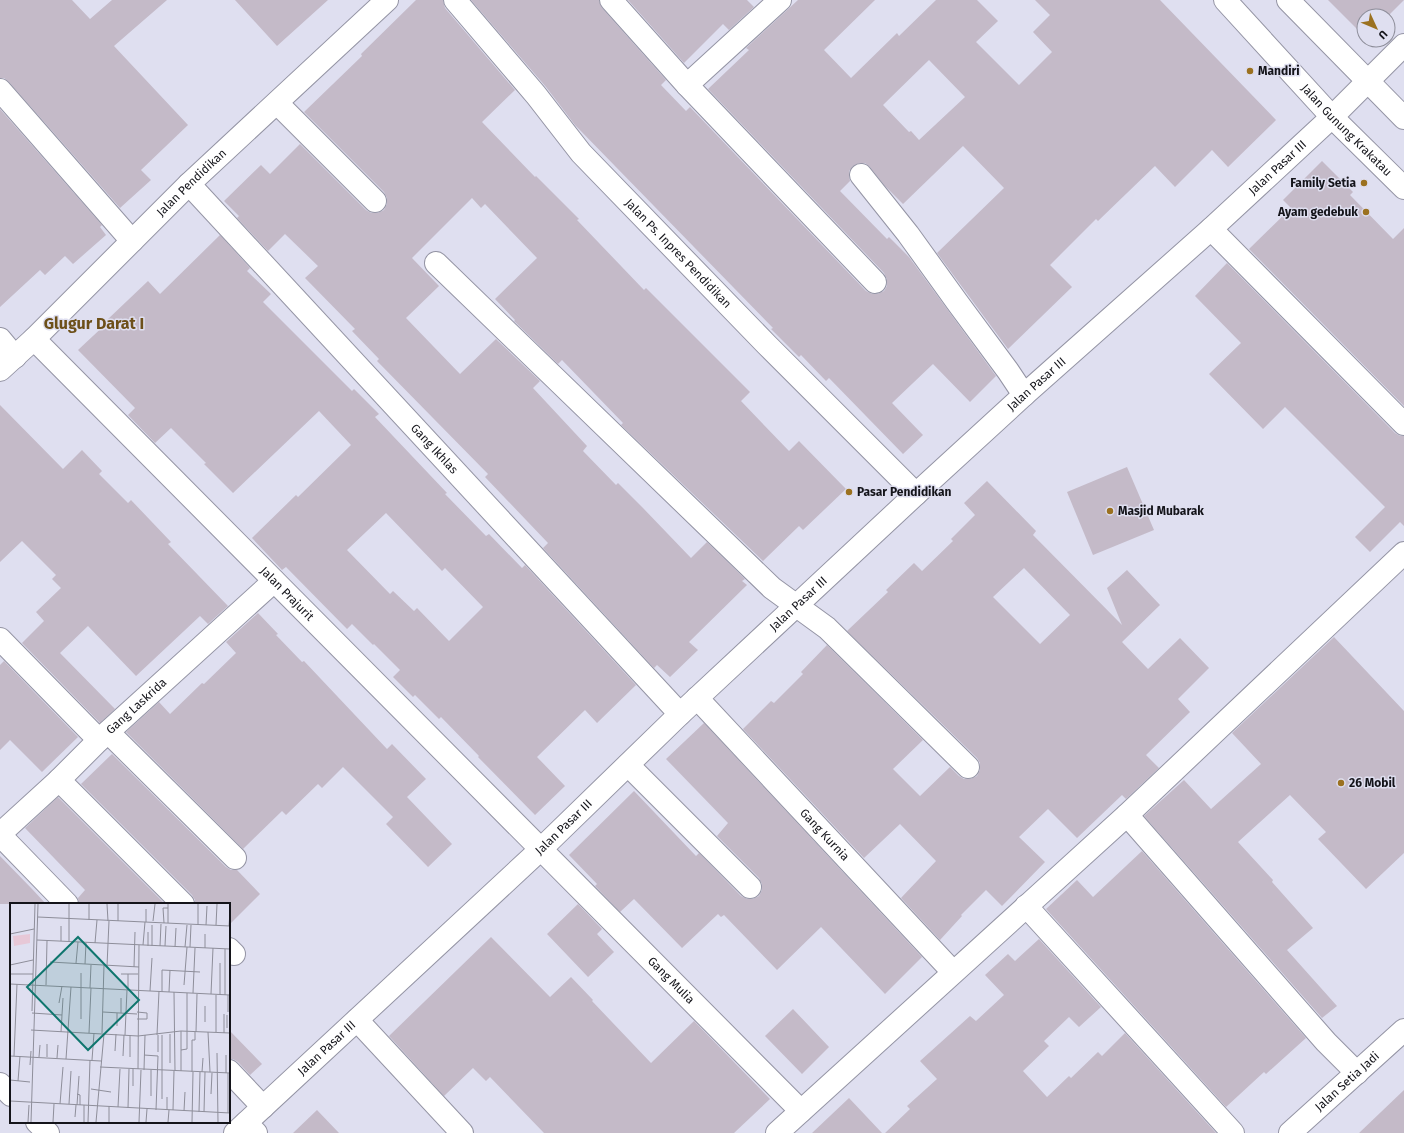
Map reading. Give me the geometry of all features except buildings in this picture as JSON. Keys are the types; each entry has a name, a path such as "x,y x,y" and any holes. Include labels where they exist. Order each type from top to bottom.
{"street":[{"name":"Jalan Pendidikan","path":"7,363 34,339 189,184 387,0"},
{"name":"Jalan Ps. Inpres Pendidikan","path":"455,0 536,95 581,154 767,345 916,494"},
{"path":"611,0 687,85 875,282"},
{"path":"687,85 780,0"},
{"name":"Jalan Gunung Krakatau","path":"1225,0 1332,117 1404,188"},
{"path":"1288,0 1404,118"},
{"name":"Jalan Pasar III","path":"246,1130 264,1107 541,849 680,714 796,605 1024,395 1211,229 1332,117 1404,45"},
{"path":"0,90 132,241"},
{"path":"277,103 375,201"},
{"path":"861,175 908,234 1024,395"},
{"name":"Gang Ikhlas","path":"189,184 680,714"},
{"path":"1211,229 1404,424"},
{"path":"436,262 772,588 827,628 968,767"},
{"path":"0,339 7,363"},
{"name":"Jalan Prajurit","path":"34,339 541,849"},
{"path":"777,1133 953,972 1029,910 1130,819 1404,553"},
{"name":"Gang Laskrida","path":"0,834 59,780 103,736 274,581"},
{"path":"0,639 235,858"},
{"name":"Gang Kurnia","path":"697,698 953,972"},
{"path":"628,765 750,887"},
{"path":"59,780 183,903"},
{"path":"1130,819 1326,1042 1357,1073"},
{"path":"0,834 66,903"},
{"name":"Gang Mulia","path":"541,849 801,1111"},
{"path":"1029,910 1234,1133"},
{"path":"356,1020 462,1133"},
{"name":"Jalan Setia Jadi","path":"1290,1133 1404,1030"},
{"path":"230,1072 264,1107"},
{"path":"0,1084 10,1095"},
{"path":"38,1123 48,1133"}],"place":[{"name":"Mandiri","path":"1250,71"},
{"name":"Family Setia","path":"1364,183"},
{"name":"Ayam gedebuk","path":"1366,212"},
{"name":"Pasar Pendidikan","path":"849,492"},
{"name":"Masjid Mubarak","path":"1110,511"},
{"name":"26 Mobil","path":"1341,783"}],"district":[{"name":"Glugur Darat I","path":"94,323"}]}
